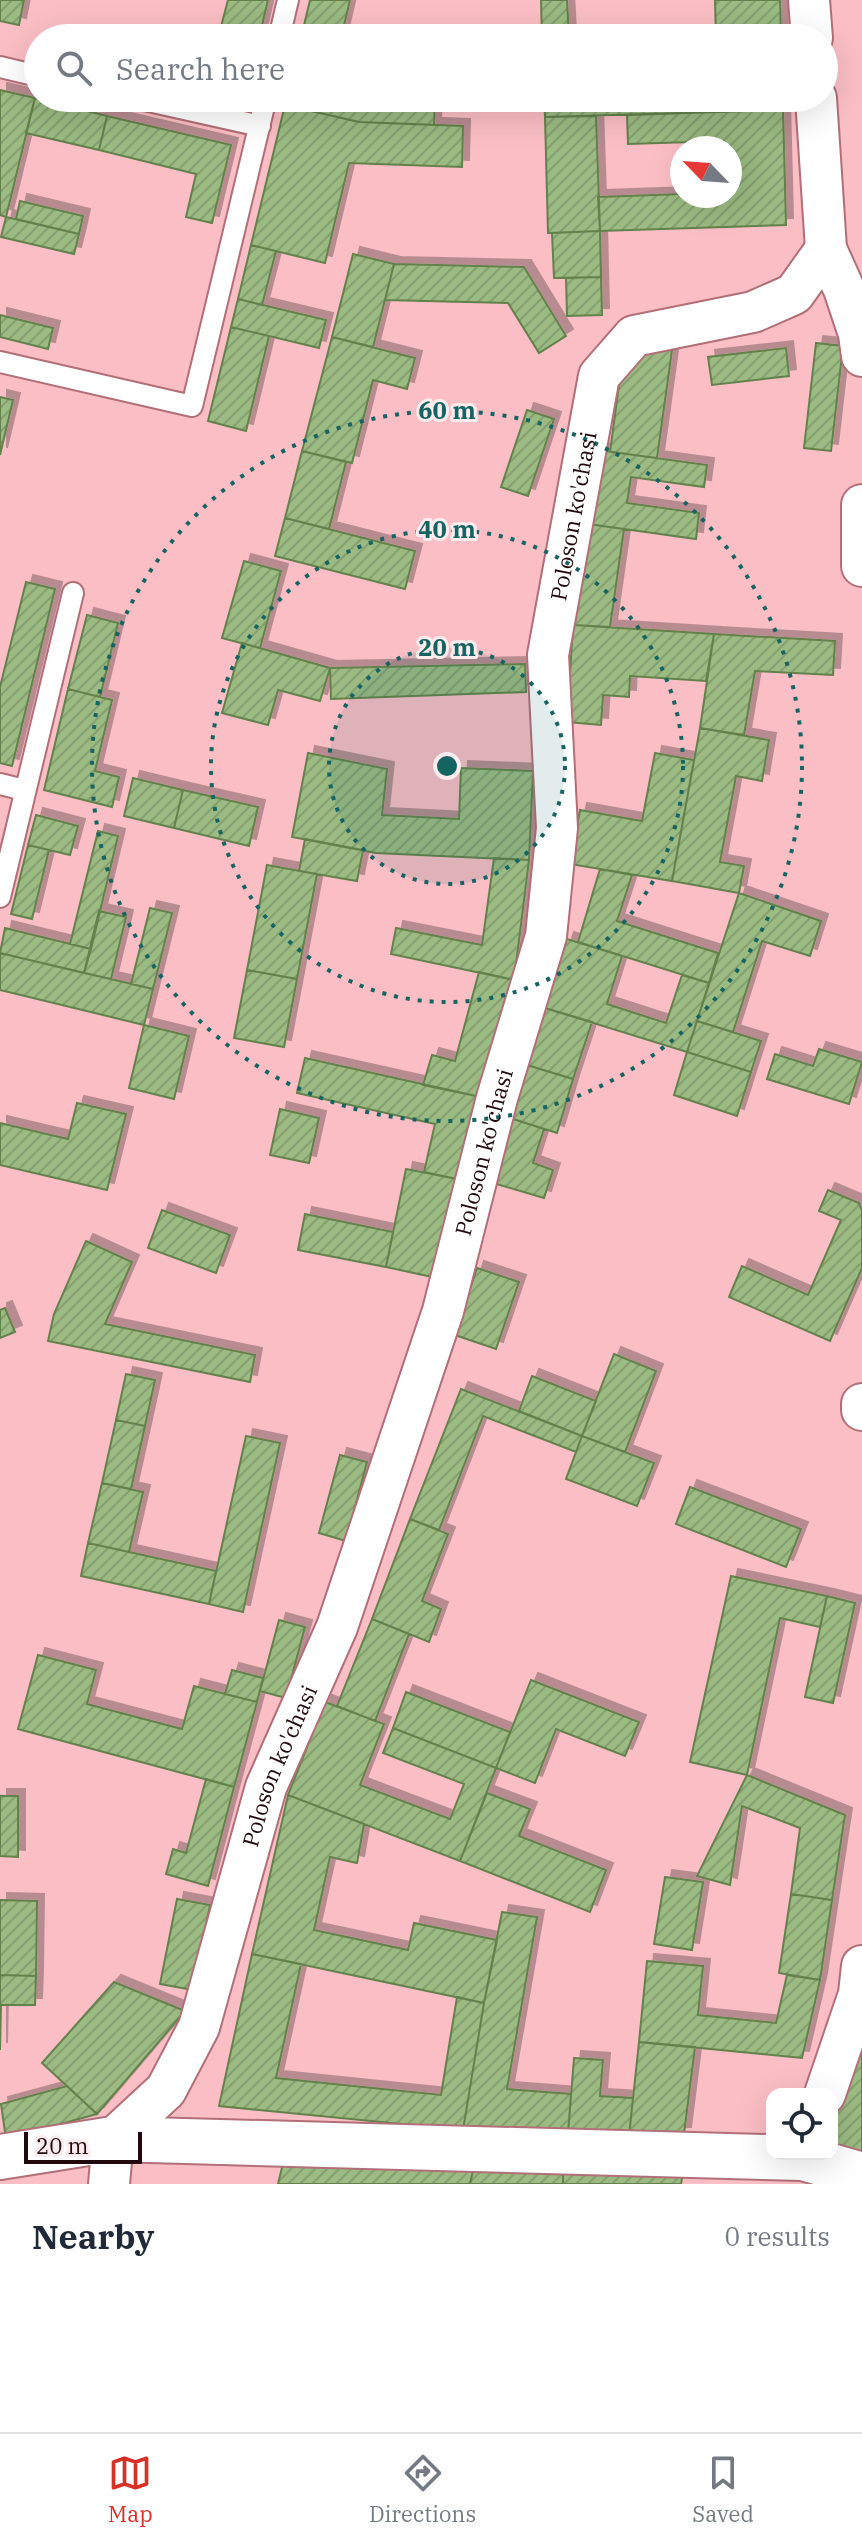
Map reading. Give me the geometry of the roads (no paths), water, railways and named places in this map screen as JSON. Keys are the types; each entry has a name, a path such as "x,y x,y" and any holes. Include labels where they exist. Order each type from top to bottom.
{"street":[{"path":"809,0 811,24"},
{"path":"817,112 826,249 849,304 859,334 862,356"},
{"name":"Poloson ko'chasi","path":"113,2139 166,2090 199,2027 266,1787 337,1627 443,1311 497,1098 546,936 557,828 548,655 599,376 634,336 753,312 794,294 826,249"},
{"path":"862,505 862,566"},
{"path":"862,1404 862,1410"},
{"path":"827,2088 859,1994 862,1966"},
{"path":"0,2157 113,2139 766,2155"},
{"path":"109,2184 113,2139"},
{"path":"814,2160 859,2177"}],"lane":[{"path":"282,24 288,0"},
{"path":"0,67 24,73"},
{"path":"198,112 260,126"},
{"path":"0,362 192,406 263,112"},
{"path":"0,897 73,593"},
{"path":"0,784 24,790"}]}
